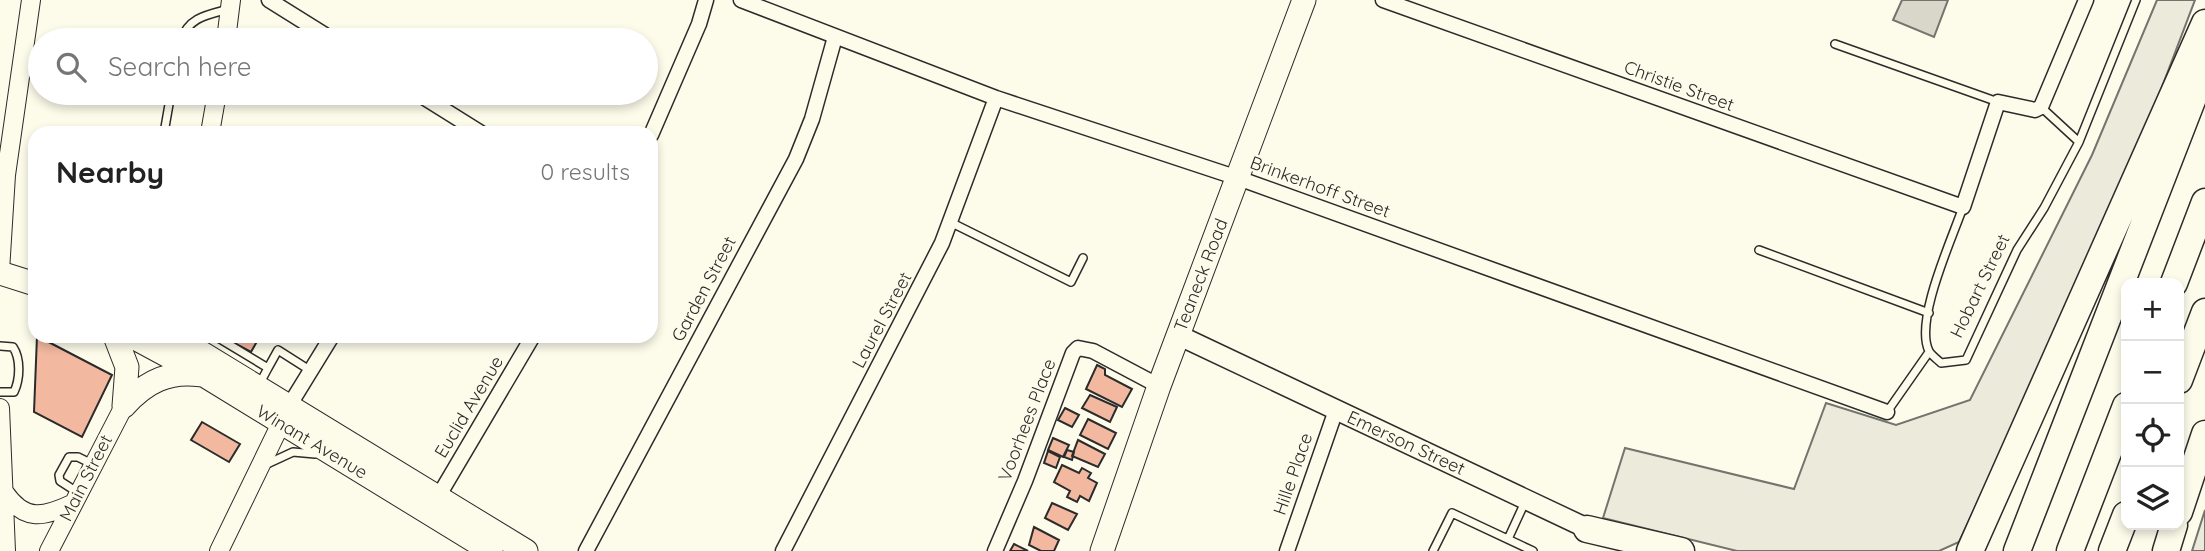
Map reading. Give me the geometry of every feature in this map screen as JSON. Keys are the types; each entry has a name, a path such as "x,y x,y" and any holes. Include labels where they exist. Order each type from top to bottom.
{"highway":[{"path":"1968,547 2205,23"},
{"path":"2017,551 2205,67"},
{"path":"2176,278 2205,202"},
{"path":"2184,368 2205,313"},
{"path":"2070,551 2121,419"},
{"path":"2184,497 2205,434"},
{"path":"2112,551 2121,528"},
{"path":"2127,551 2135,530"},
{"path":"2166,551 2172,530"},
{"path":"1593,540 1681,551"}],"main road":[{"name":"Teaneck Road","path":"1102,551 1159,386 1304,0"},
{"path":"0,272 28,282"},
{"name":"Emerson Street","path":"1178,335 1526,499 1561,517 1593,540 1635,551"},
{"path":"118,343 127,367 124,406"},
{"name":"Winant Avenue","path":"144,343 286,415 438,498 526,551"},
{"name":"Winant Avenue","path":"210,343 263,377 286,415 339,458 491,551"},
{"path":"124,406 137,392 160,378 184,374 207,377"}],"street":[{"path":"0,272 6,175 32,0"},
{"path":"268,0 314,28"},
{"path":"655,126 699,24 706,0"},
{"name":"Brinkerhoff Street","path":"741,0 996,98 1238,178 1887,412"},
{"name":"Christie Street","path":"1383,0 1963,208"},
{"path":"1998,102 2035,110 2041,107 2086,0"},
{"path":"227,28 230,5"},
{"name":"Garden Street","path":"586,551 796,159 815,109 835,37"},
{"name":"Laurel Street","path":"783,551 951,223 996,98"},
{"name":"Hobart Street","path":"1963,208 1998,102"},
{"path":"210,126 215,105"},
{"path":"436,105 470,126"},
{"path":"454,126 459,119"},
{"path":"219,551 286,415 328,343"},
{"name":"Euclid Avenue","path":"438,498 529,343"},
{"name":"Voorhees Place","path":"995,551 1026,481 1073,354 1078,348 1093,351 1159,386"},
{"name":"Main Street","path":"49,551 124,406"},
{"path":"0,408 6,551"},
{"name":"Hille Place","path":"1287,551 1336,410"},
{"path":"5,493 15,507 30,513 48,515 75,498"}],"lane":[{"name":"Hobart Street","path":"1963,208 1926,330 1929,352 1941,363 1966,360 2017,250 2044,208 2079,142 2136,0"},
{"path":"186,28 196,19 230,5"},
{"path":"1835,44 1998,102"},
{"path":"165,126 170,105"},
{"path":"2041,107 2079,142"},
{"path":"951,223 1071,282 1083,258"},
{"path":"1759,250 1929,313"},
{"path":"0,346 13,346 18,354 18,383 14,392 0,392"},
{"path":"263,377 278,350 312,371"},
{"path":"1887,412 1929,352"},
{"path":"260,468 293,452 339,458"},
{"path":"1508,539 1526,499"},
{"path":"1433,551 1452,513 1532,551"}],"shaded area":[{"path":"1902,0 1948,0 1934,37 1893,20"},
{"path":"2157,0 2195,0 2127,179 1959,542 1939,551 1737,551 1603,518 1625,448 1794,489 1826,403 1896,425 1970,400 2092,155"},
{"path":"2205,510 2205,551 2192,551"}],"building":[{"path":"37,343 50,343 112,375 82,437 34,412"},
{"path":"234,343 256,343 251,352"},
{"path":"1097,365 1105,369 1105,375 1132,389 1122,407 1086,389"},
{"path":"1090,395 1117,407 1110,422 1082,408"},
{"path":"1065,408 1079,415 1072,427 1058,420"},
{"path":"1088,419 1116,433 1108,449 1080,435"},
{"path":"202,422 240,444 229,462 191,440"},
{"path":"1053,438 1069,445 1063,457 1048,450"},
{"path":"1078,440 1105,454 1098,467 1072,456"},
{"path":"1067,450 1074,452 1072,460 1064,457"},
{"path":"1048,451 1060,457 1056,468 1044,463"},
{"path":"1062,465 1079,473 1082,468 1091,473 1088,478 1097,483 1089,501 1080,496 1077,502 1067,497 1070,491 1054,482"},
{"path":"1052,503 1077,514 1068,530 1045,518"},
{"path":"1034,527 1059,540 1054,551 1041,551 1029,545"},
{"path":"1014,544 1028,551 1010,551"}]}
